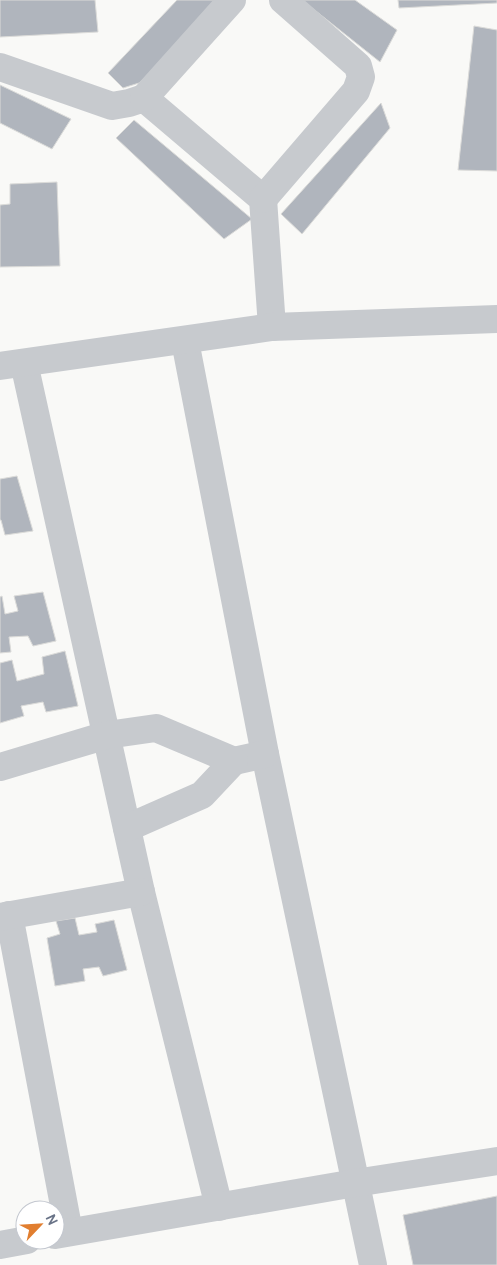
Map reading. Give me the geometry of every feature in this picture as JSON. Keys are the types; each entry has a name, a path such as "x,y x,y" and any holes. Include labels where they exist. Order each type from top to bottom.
{"street":[{"path":"0,67 112,106 128,103 144,98 232,0"},
{"path":"272,327 263,199 356,91 361,77 358,66 283,0"},
{"path":"144,98 263,199"},
{"path":"219,1207 142,892 106,735 12,364 185,341 272,327 497,319"},
{"path":"185,341 265,754 373,1265"},
{"path":"0,767 106,735 156,728 234,761"},
{"path":"127,828 202,795 234,761 265,754"},
{"path":"56,1200 5,916 142,892"},
{"path":"65,1233 355,1183 497,1161"},
{"path":"0,1245 15,1242"}],"building":[{"path":"0,0 95,0 98,32 0,37"},
{"path":"177,0 222,0 139,83 123,88 108,73"},
{"path":"302,0 355,0 397,30 380,62"},
{"path":"398,0 497,0 497,3 399,8"},
{"path":"474,26 497,30 497,171 458,170"},
{"path":"0,85 71,119 52,149 0,123"},
{"path":"381,103 390,128 302,234 281,214"},
{"path":"134,120 252,219 224,239 116,138"},
{"path":"57,182 60,266 0,267 0,205 10,204 10,184"},
{"path":"17,476 33,531 5,535 0,520 0,479"},
{"path":"43,592 56,641 33,646 28,636 9,637 11,652 0,653 0,597 2,596 5,614 18,611 14,596"},
{"path":"65,651 78,706 46,712 43,702 21,706 24,716 0,723 0,663 12,660 17,681 44,674 42,657"},
{"path":"75,918 79,935 97,932 95,924 114,920 127,970 103,976 99,967 83,969 85,981 55,986 47,938 60,934 56,921"},
{"path":"497,1196 497,1265 413,1265 403,1215"}]}
